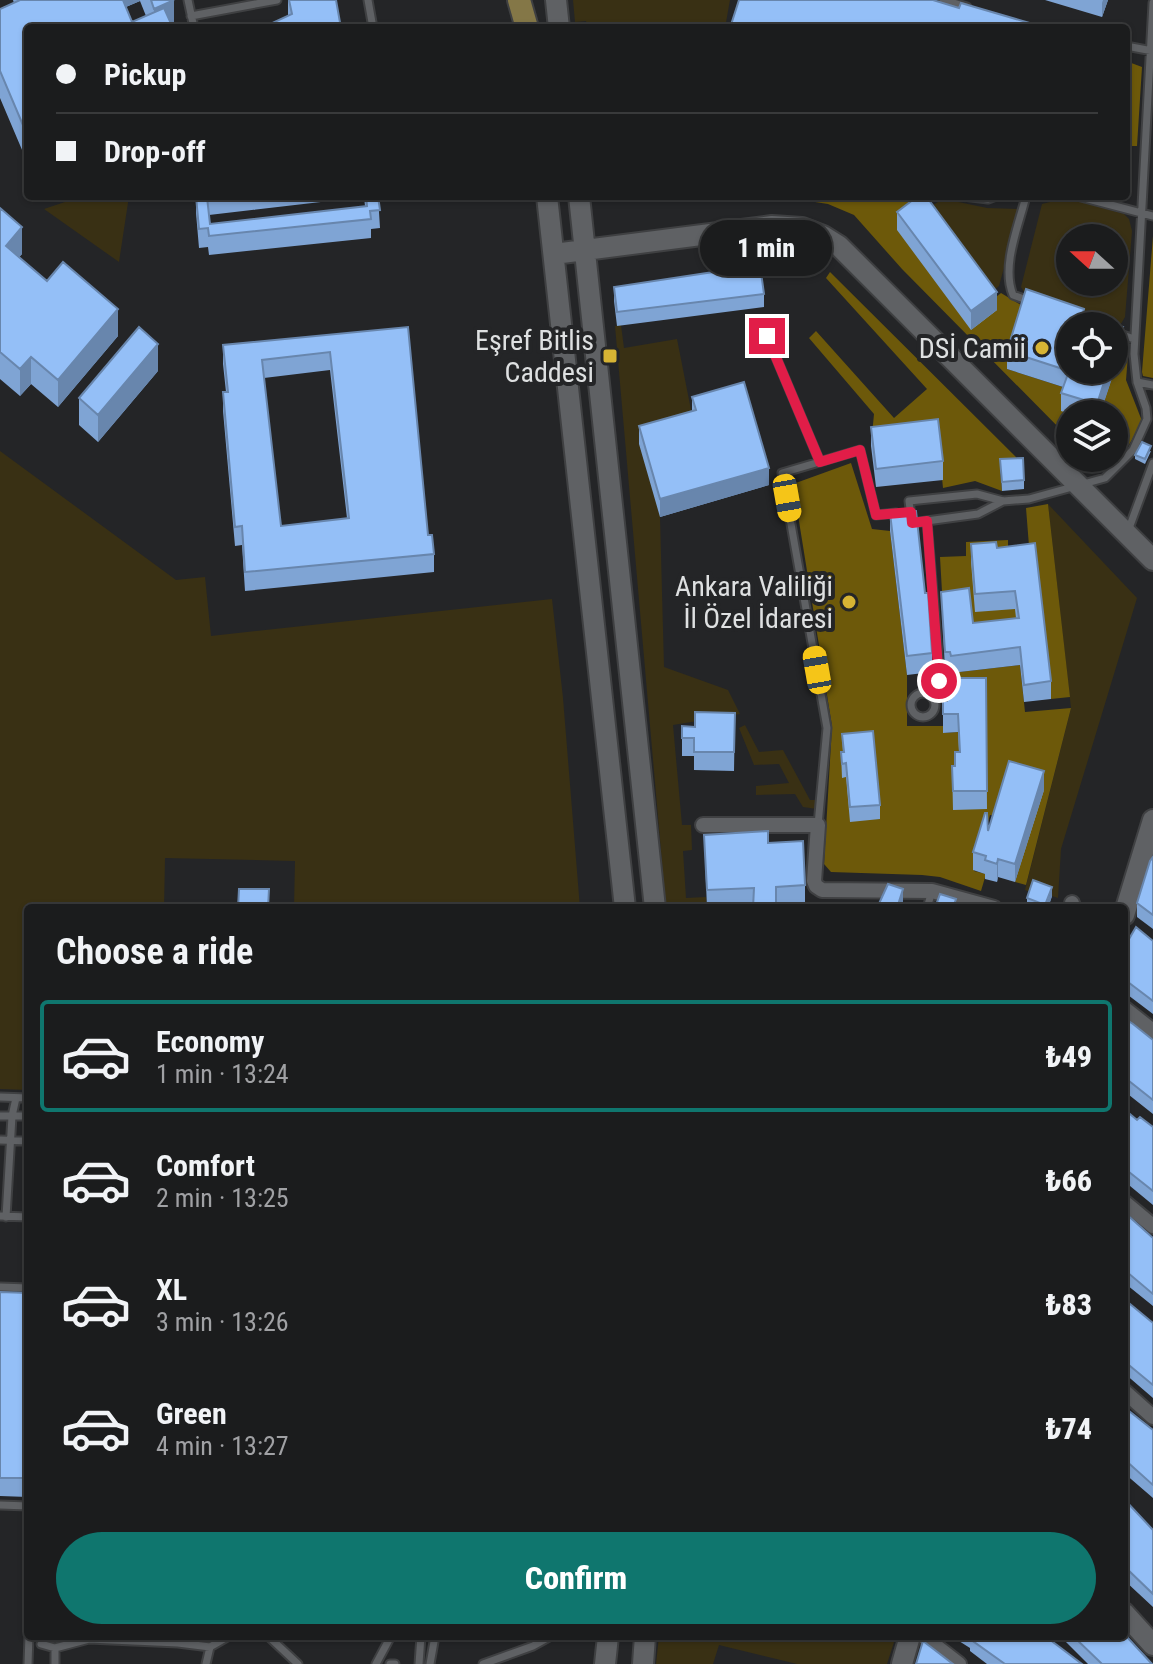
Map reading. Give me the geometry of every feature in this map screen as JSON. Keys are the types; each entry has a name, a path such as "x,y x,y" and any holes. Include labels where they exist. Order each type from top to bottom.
{"main road":[{"path":"521,0 526,24"},
{"path":"556,0 559,24"},
{"path":"547,200 625,904"},
{"path":"579,200 655,904"},
{"path":"554,254 777,225 802,228 826,237 917,322 1153,560"},
{"path":"1127,904 1152,826"},
{"path":"1128,1617 1153,1645"},
{"path":"605,1664 608,1640"},
{"path":"643,1664 645,1640"},
{"path":"902,1664 909,1640"}],"street":[{"path":"703,825 818,825 816,886 822,890 932,891 979,904"},
{"path":"1128,1011 1153,1031"},
{"path":"1128,1205 1153,1226"},
{"path":"1128,1395 1153,1417"},
{"path":"928,1640 959,1664"}],"lane":[{"path":"188,0 193,24"},
{"path":"191,16 277,0"},
{"path":"368,0 372,24"},
{"path":"943,0 983,11"},
{"path":"1003,501 978,514 912,523 909,501 977,494 1003,501 1029,499 1105,478 1133,450 1145,426 1147,413 1134,367 1134,339 1153,3"},
{"path":"1130,47 1152,50"},
{"path":"1025,200 1008,271 1009,284 1013,295 1042,305"},
{"path":"1092,200 1153,216"},
{"path":"767,336 820,462"},
{"path":"1128,337 1134,339"},
{"path":"1137,382 1153,385"},
{"path":"818,825 827,728 782,473 860,450 876,515 911,512"},
{"path":"1128,534 1153,463"},
{"path":"927,521 939,666 935,702"},
{"path":"928,904 932,891"},
{"path":"0,1097 24,1098"},
{"path":"16,1098 3,1217 24,1217"},
{"path":"0,1116 24,1116"},
{"path":"0,1140 24,1141"},
{"path":"0,1287 24,1288"},
{"path":"0,1505 24,1506"},
{"path":"28,1664 29,1640"},
{"path":"41,1644 55,1648 85,1640"},
{"path":"111,1640 210,1647 222,1640"},
{"path":"272,1640 298,1664"},
{"path":"376,1664 389,1640"},
{"path":"419,1664 421,1640"},
{"path":"430,1664 434,1640"},
{"path":"483,1664 544,1640"},
{"path":"206,1664 210,1647"},
{"path":"55,1648 55,1664"}],"shaded area":[{"path":"573,0 730,0 726,24 575,22"},
{"path":"1130,62 1142,67 1137,146 1130,146"},
{"path":"71,200 128,200 119,262 44,209"},
{"path":"802,200 927,200 991,301 1001,293 1026,308 1007,369 1069,389 1069,400 1056,400 1056,425 902,269 854,215 828,204"},
{"path":"949,200 987,208 1020,209 999,286 993,291 930,207"},
{"path":"1073,200 1124,214 1129,219 1132,231 1128,280 1128,224 1056,224 1056,296 1127,296 1125,312 1075,312 1026,295 1021,287 1042,204"},
{"path":"1153,236 1153,378 1143,376 1142,372"},
{"path":"830,272 1024,465 1000,469 1002,491 975,481 943,488 938,438 871,445 874,414 809,338 816,331 894,418 927,389 826,278"},
{"path":"621,325 624,348 677,339 692,415 660,517 664,667 728,690 740,714 673,725 682,825 691,825 692,850 683,851 686,898 706,897 707,904 666,904 615,326"},
{"path":"1110,384 1128,384 1142,421 1128,446 1128,400 1105,400"},
{"path":"0,451 176,580 205,577 211,636 552,599 580,904 294,904 295,861 165,858 164,904 24,904 24,1090 0,1089"},
{"path":"851,463 872,529 890,531 907,675 907,726 943,726 944,733 958,732 959,740 962,740 986,697 947,703 951,673 1020,665 1025,712 1071,708 1026,885 1015,882 1043,790 998,816 990,815 974,871 986,874 981,891 940,877 831,872 824,864 832,726 793,484"},
{"path":"1048,504 1137,598 1061,849 1058,898 1025,890 1071,708"},
{"path":"1048,504 1070,697 1051,699 1035,561 1019,636 973,641 943,609 940,557 966,556 966,542 1008,540 1008,547 1029,546 1026,508"},
{"path":"745,725 759,752 783,750 810,800 818,800 817,809 803,807 795,794 756,795 756,786 789,783 779,764 754,765 739,728"},
{"path":"659,1640 895,1640 887,1664 797,1664 719,1645 713,1664 656,1664"}],"building":[{"path":"20,0 123,0 132,22 164,8 171,24 24,24 24,128 0,71 0,9"},
{"path":"151,0 174,0 154,9"},
{"path":"289,0 336,0 340,24 270,24 292,14"},
{"path":"739,0 933,0 959,8 961,3 1033,24 731,24"},
{"path":"196,200 207,200 210,224 367,206 366,200 379,200 380,210 370,211 371,219 209,236 208,228 199,229"},
{"path":"913,200 929,200 997,292 971,311 897,212"},
{"path":"0,208 22,227 6,246 47,281 63,262 118,309 58,380 31,357 20,369 0,352"},
{"path":"760,265 764,294 617,312 614,287"},
{"path":"1026,289 1084,309 1083,312 1056,312 1056,367 1007,351"},
{"path":"139,327 158,344 98,415 79,398"},
{"path":"408,327 428,535 432,535 434,554 245,572 242,526 235,527 223,392 228,392 223,345","holes":["330,352 349,518 281,526 262,360"]},
{"path":"744,382 769,468 660,499 639,426 696,410 692,397"},
{"path":"1064,384 1103,384 1098,400 1084,400 1061,393"},
{"path":"938,419 943,461 876,469 871,427"},
{"path":"1142,442 1151,446 1145,459 1135,455"},
{"path":"1023,458 1024,480 1002,482 1000,459"},
{"path":"916,511 925,593 928,593 932,653 907,656 890,513"},
{"path":"996,542 997,548 1035,543 1051,681 1024,685 1020,647 951,656 950,652 945,652 941,592 969,588 973,623 1019,618 1015,591 975,594 971,544"},
{"path":"955,678 986,678 987,791 953,791 952,766 955,766 955,752 960,752 958,714 943,714 943,701 947,701 947,684 955,684"},
{"path":"695,712 735,713 734,752 694,752 694,738 682,738 682,726 695,727"},
{"path":"873,731 880,805 850,807 846,763 842,764 842,734"},
{"path":"1009,761 1044,771 1015,864 998,859 997,864 973,852 985,813 988,831"},
{"path":"768,831 768,843 803,841 805,885 776,887 776,904 753,904 754,888 707,890 704,835"},
{"path":"1153,857 1153,915 1137,903"},
{"path":"1033,880 1052,887 1045,904 1027,898"},
{"path":"888,884 903,889 898,904 879,904"},
{"path":"239,889 269,889 268,904 238,904"},
{"path":"940,894 956,899 954,904 936,904"},
{"path":"1136,927 1153,941 1153,1001 1128,982 1129,939"},
{"path":"1128,1021 1153,1040 1153,1100 1128,1080"},
{"path":"1128,1112 1153,1127 1153,1191 1128,1171"},
{"path":"1128,1216 1153,1238 1153,1294 1128,1273"},
{"path":"0,1292 24,1293 24,1478 0,1478"},
{"path":"1128,1302 1153,1323 1153,1385 1128,1364"},
{"path":"1128,1410 1153,1430 1153,1485 1128,1463"},
{"path":"1128,1503 1153,1530 1153,1594 1128,1570"},
{"path":"1128,1638 1152,1664 1102,1664 1077,1640"},
{"path":"971,1640 1050,1640 1082,1664 1005,1664"},
{"path":"923,1641 953,1664 916,1664"}],"place":[{"name":"DSİ Camii","path":"1042,348"},
{"name":"Eşref Bitlis Caddesi","path":"610,356"},
{"name":"Ankara Valiliği İl Özel İdaresi","path":"849,602"}],"route":[{"path":"767,336 820,462 860,450 876,515 911,512 912,523 927,521 939,681"}]}
